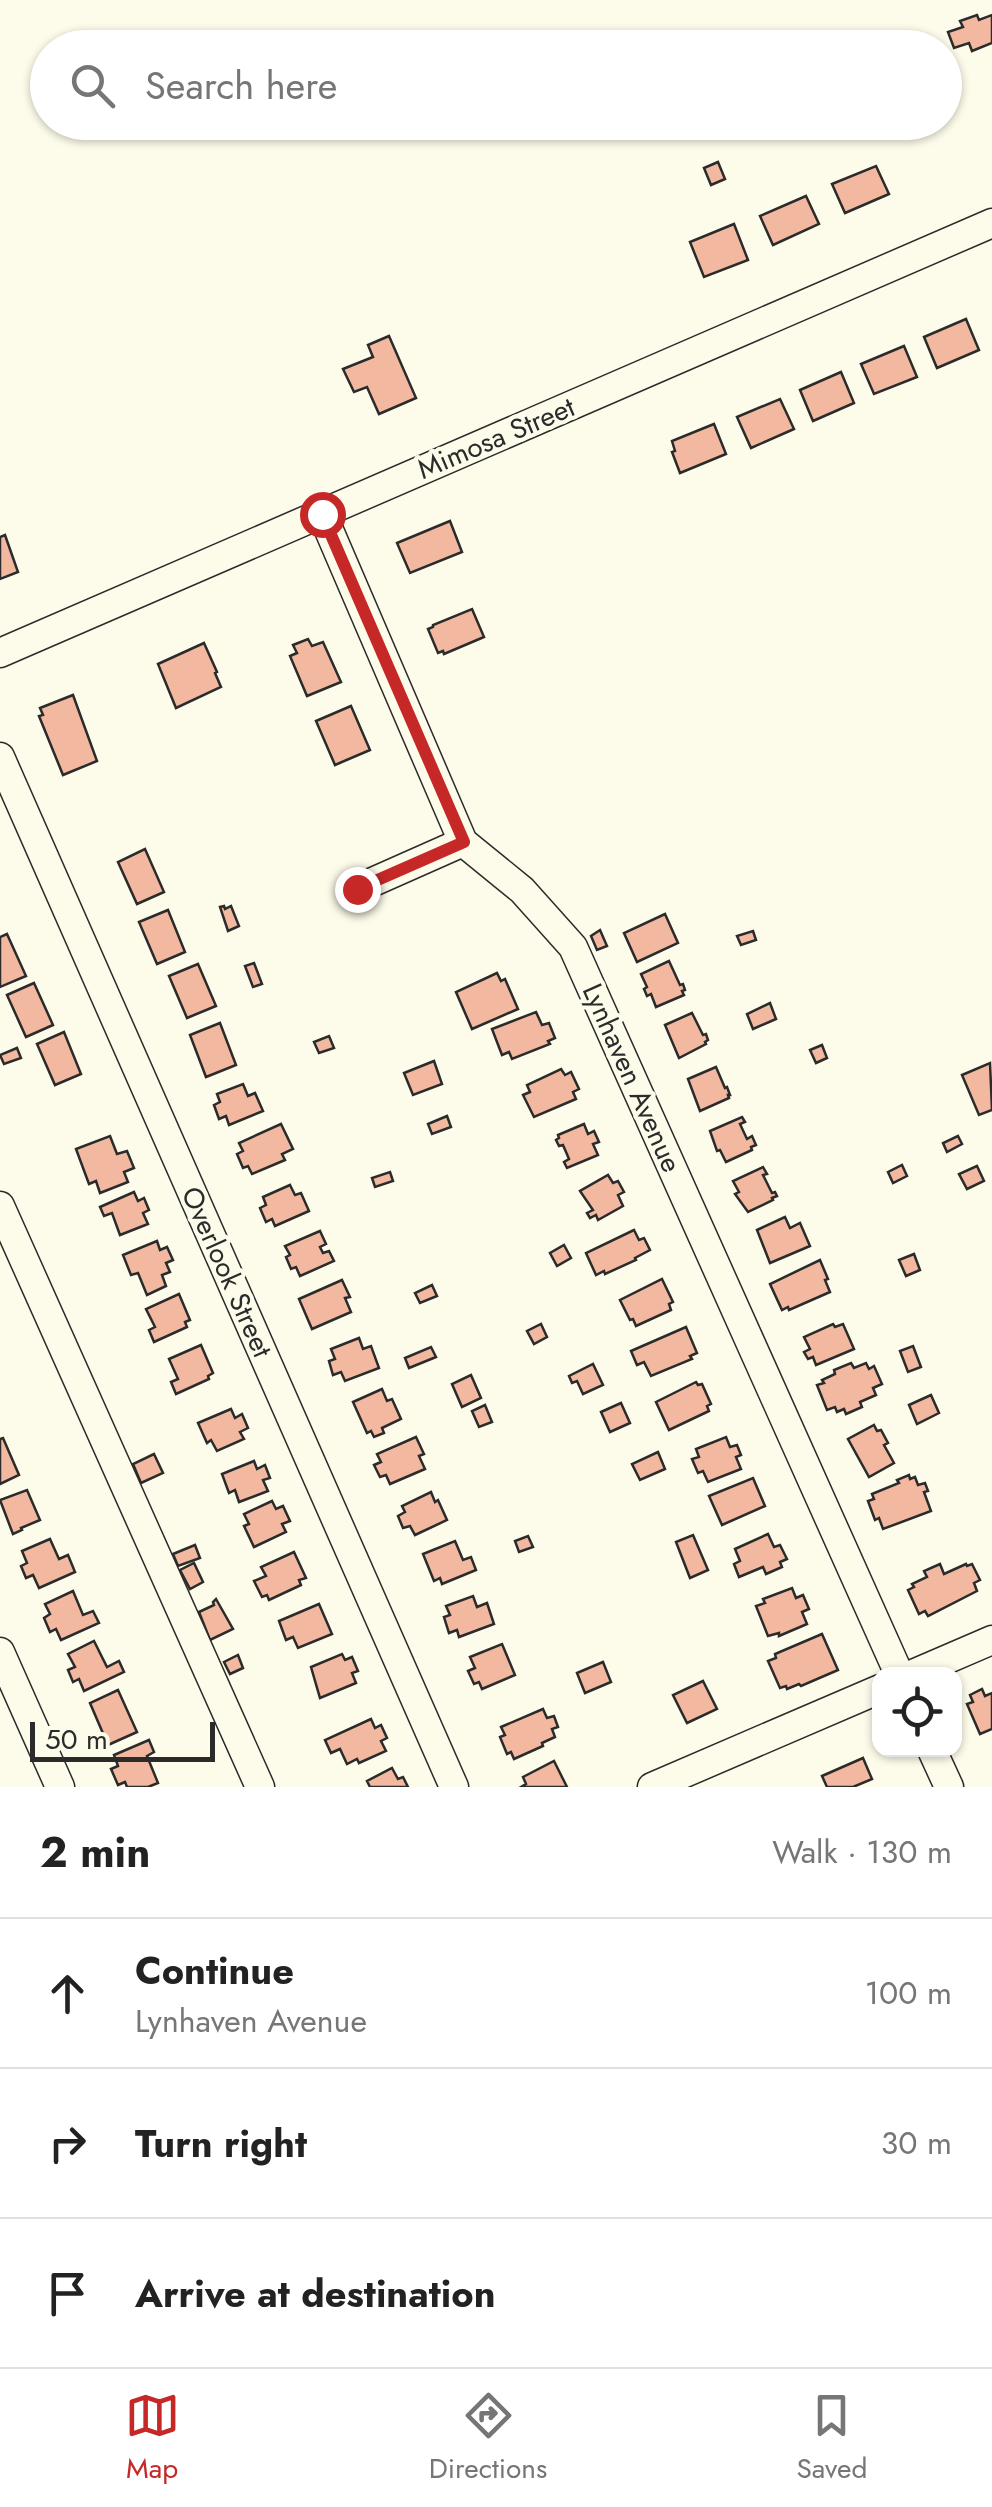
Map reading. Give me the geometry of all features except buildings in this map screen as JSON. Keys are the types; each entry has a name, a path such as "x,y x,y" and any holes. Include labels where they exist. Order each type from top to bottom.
{"street":[{"name":"Mimosa Street","path":"0,653 992,223"},
{"name":"Lynhaven Avenue","path":"322,514 464,842 522,890 573,947 896,1667"},
{"name":"Overlook Street","path":"0,757 454,1787"},
{"path":"357,889 464,842"},
{"path":"0,1206 260,1787"},
{"path":"929,1667 992,1640"},
{"path":"0,1652 60,1787"},
{"path":"652,1787 872,1692"},
{"path":"935,1757 949,1787"}],"route":[{"path":"322,514 464,842 357,889"}]}
